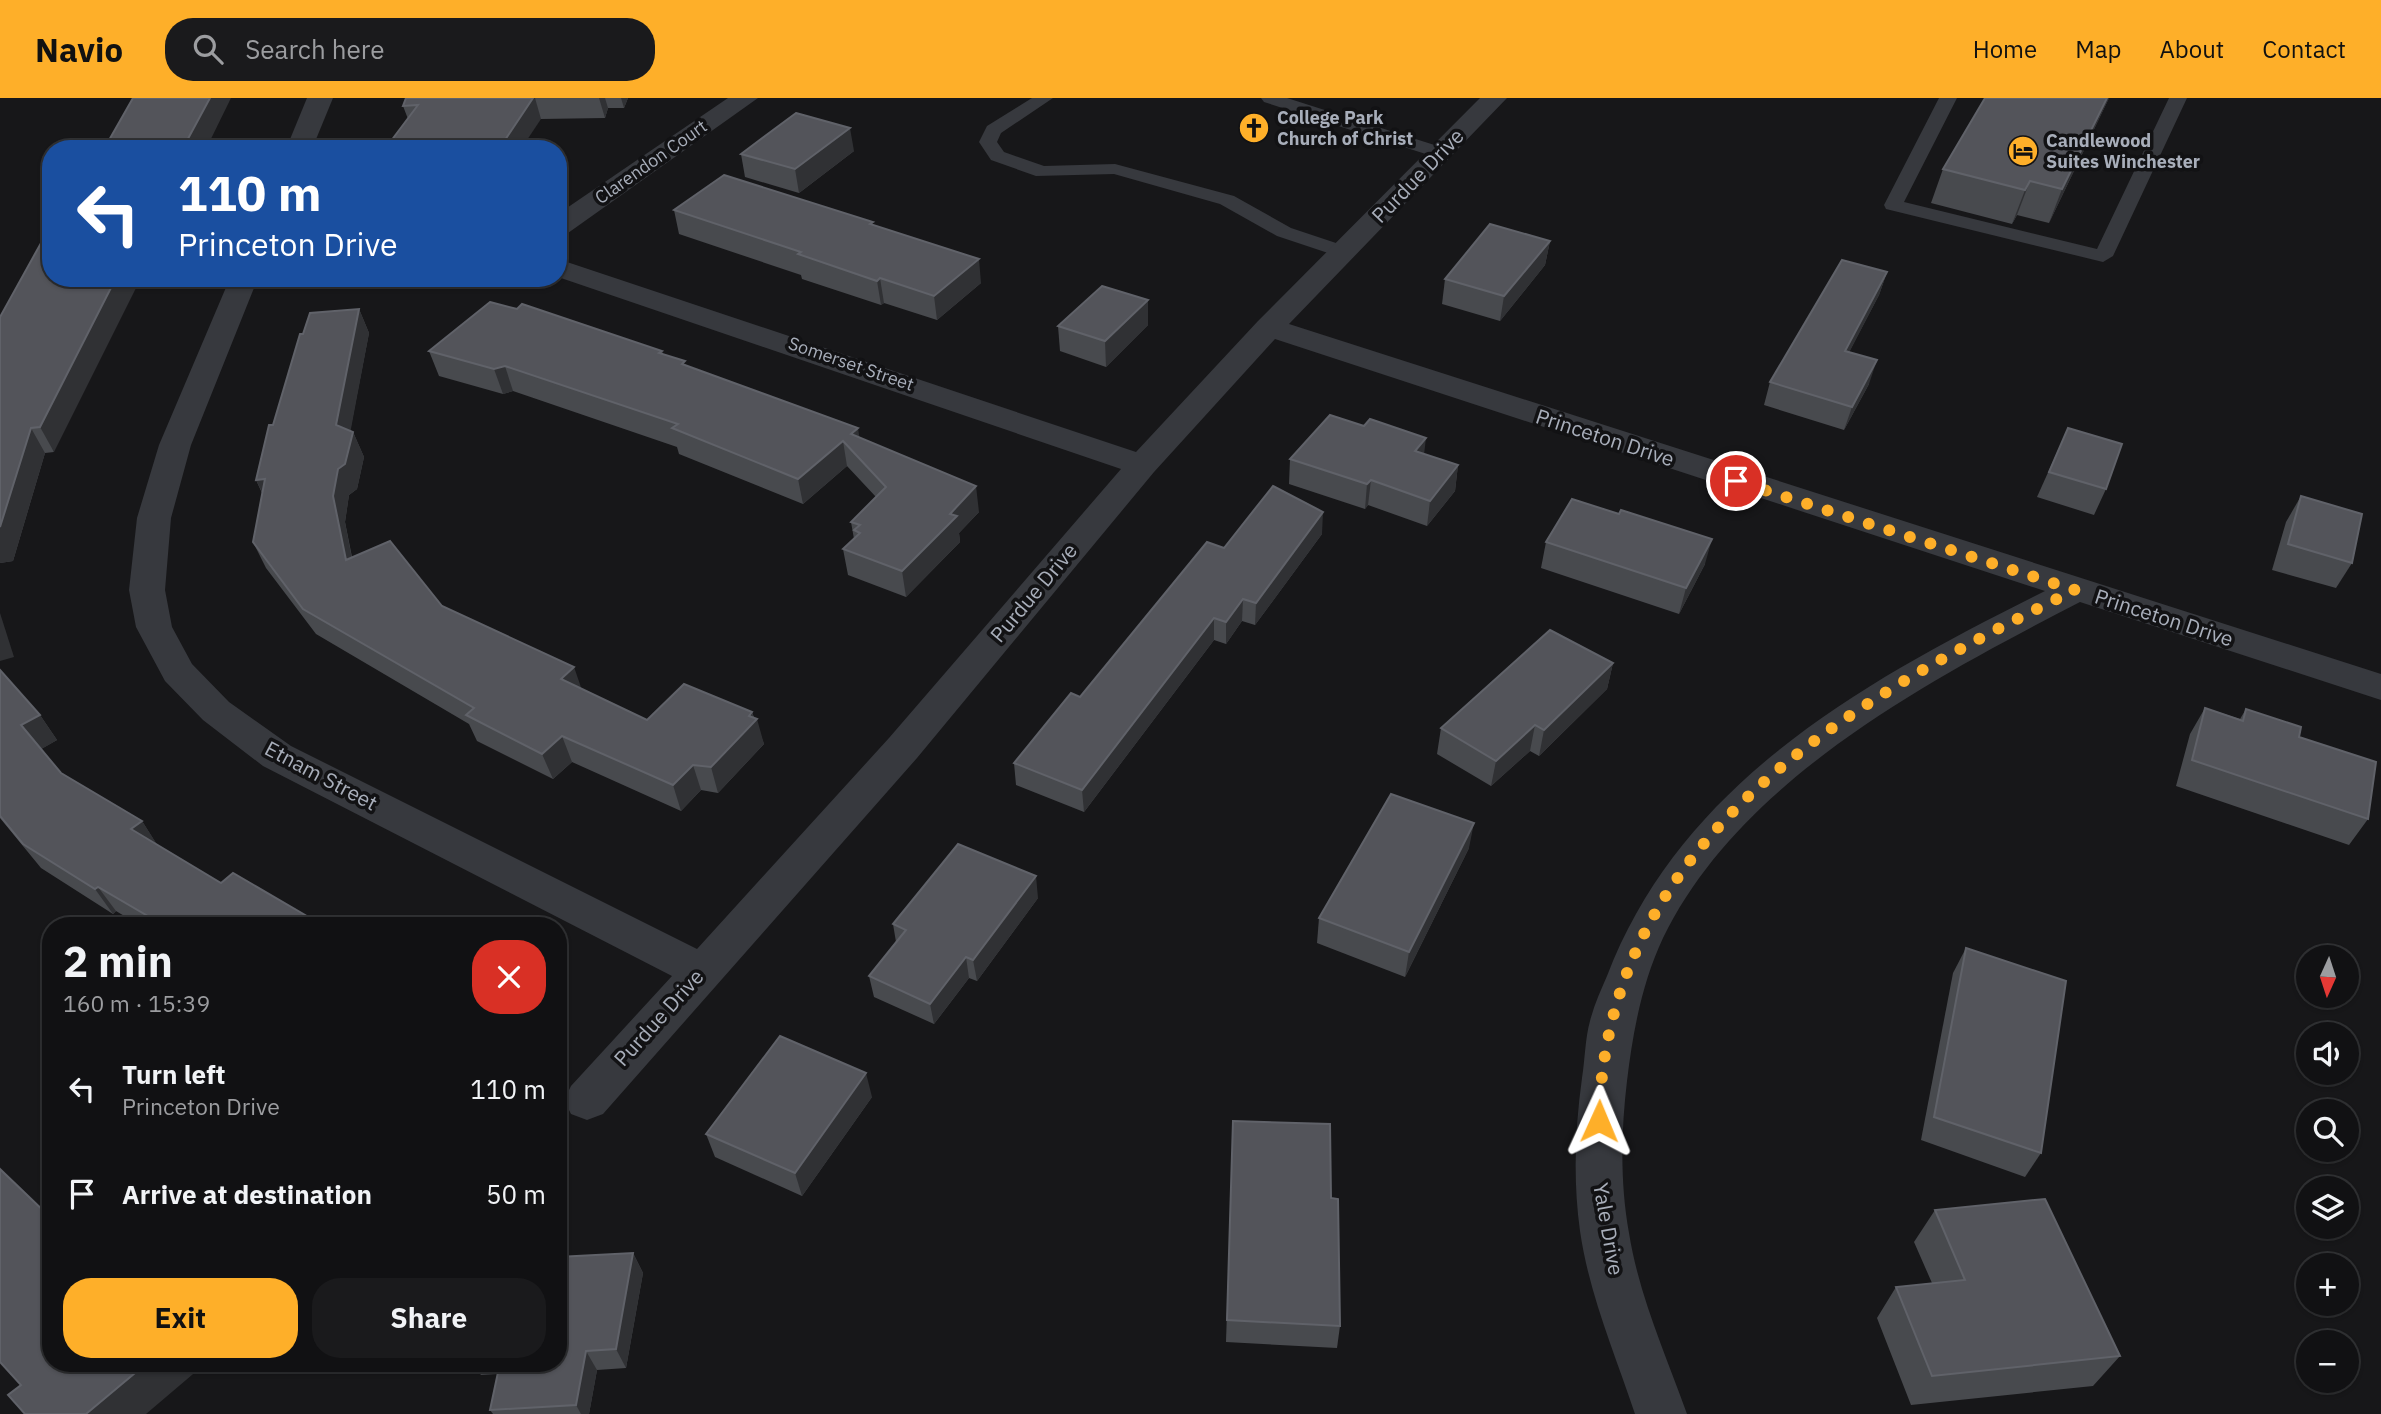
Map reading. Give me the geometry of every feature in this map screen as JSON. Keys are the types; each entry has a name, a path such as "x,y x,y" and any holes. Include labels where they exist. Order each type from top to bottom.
{"street":[{"path":"303,140 320,98"},
{"name":"Clarendon Court","path":"567,221 745,98"},
{"name":"Purdue Drive","path":"587,1100 903,748 1142,465 1269,327 1494,98"},
{"name":"Somerset Street","path":"567,270 1142,465"},
{"name":"Etnam Street","path":"240,287 174,445 154,518 147,590 154,627 178,672 216,711 276,756 702,971"},
{"name":"Princeton Drive","path":"1269,327 2381,687"},
{"name":"Yale Drive","path":"1661,1414 1611,1266 1598,1166 1600,1076 1617,995 1654,911 1703,844 1793,756 1842,719 1972,641 2075,590"}],"lane":[{"path":"1044,98 993,130 988,142 997,156 1042,173 1115,169 1227,200 1284,232 1344,252"},
{"path":"1269,98 1441,153"},
{"path":"1948,98 1893,205 2103,256 2178,98"}],"building":[{"path":"133,98 210,98 187,140 109,140"},
{"path":"406,98 533,98 505,140 392,140 418,105 403,106"},
{"name":"Candlewood Suites Winchester","path":"1985,98 2107,98 2062,189 2030,181 2025,190 1943,169"},
{"path":"796,113 850,128 795,169 741,154"},
{"path":"724,175 979,259 934,296 880,278 877,281 798,254 801,252 674,210"},
{"path":"1490,224 1550,241 1504,296 1445,279"},
{"path":"42,241 42,287 111,287 40,427 31,428 0,527 0,317"},
{"path":"1842,260 1887,272 1845,351 1877,360 1852,407 1770,382"},
{"path":"1102,286 1148,300 1105,341 1058,326"},
{"path":"490,302 517,309 522,304 662,351 659,353 685,361 682,364 858,428 851,434 976,486 950,514 957,516 902,571 843,549 860,533 854,530 860,525 851,522 886,487 843,441 798,479 672,428 678,424 505,366 494,369 429,351"},
{"path":"359,309 336,425 353,432 345,464 338,469 333,496 346,560 390,541 442,606 574,667 561,679 647,720 684,684 752,712 749,716 757,719 711,767 693,765 673,785 562,736 542,754 466,715 474,708 303,609 253,542 265,479 256,480 269,425 273,425 300,334 303,334 310,313"},
{"path":"1330,415 1364,426 1370,419 1426,438 1415,451 1458,465 1430,501 1371,480 1367,484 1290,459"},
{"path":"2068,428 2122,444 2106,489 2049,472"},
{"path":"1273,486 1323,512 1256,603 1243,599 1226,622 1214,618 1082,790 1014,763 1071,693 1080,697 1207,542 1224,548"},
{"path":"2301,496 2362,514 2352,563 2288,544"},
{"path":"1572,499 1619,514 1621,510 1712,539 1686,588 1546,542"},
{"path":"1550,630 1613,663 1544,730 1535,725 1496,761 1441,728"},
{"path":"0,670 40,715 21,725 61,773 142,821 131,829 221,883 233,873 309,917 150,917 98,887 95,889 23,844 0,816"},
{"path":"2205,708 2243,721 2246,709 2301,727 2299,737 2376,762 2368,819 2192,760"},
{"path":"1391,794 1474,823 1409,952 1319,918"},
{"path":"958,844 1036,876 973,960 966,957 930,1004 869,976 906,930 893,924"},
{"path":"1966,948 2066,981 2041,1153 1934,1117"},
{"path":"780,1036 866,1073 795,1173 706,1134"},
{"path":"1233,1121 1330,1124 1331,1198 1338,1199 1340,1326 1227,1320"},
{"path":"0,1169 42,1209 42,1372 136,1372 86,1414 25,1414 8,1395 21,1385 0,1362"},
{"path":"2045,1199 2120,1356 1932,1376 1896,1287 1965,1280 1935,1210"},
{"path":"633,1253 616,1349 586,1351 576,1405 490,1410 498,1372 567,1372 567,1257"}],"place":[{"name":"College Park Church of Christ","path":"1254,128"},
{"name":"Candlewood Suites Winchester","path":"2023,151"}],"route":[{"path":"1599,1121 1600,1076 1617,995 1654,911 1703,844 1783,764 1842,719 1972,641 2075,590 1736,481"}]}
